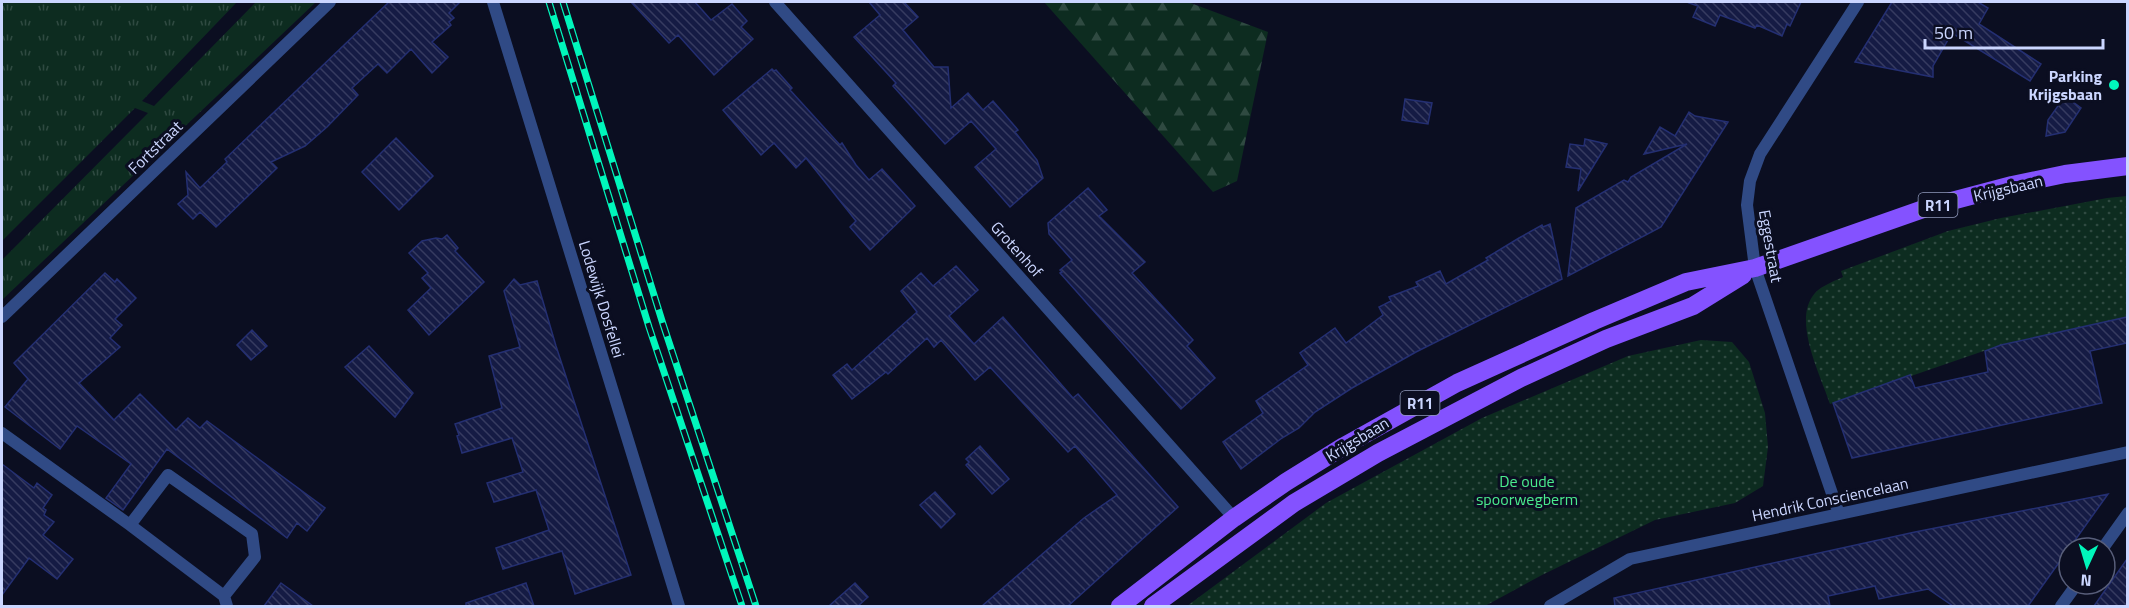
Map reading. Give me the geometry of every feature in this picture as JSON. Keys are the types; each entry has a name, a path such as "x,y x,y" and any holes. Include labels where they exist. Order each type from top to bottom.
{"main road":[{"name":"Krijgsbaan","path":"1120,606 1234,518 1335,452 1457,383 1594,321 1686,282 1755,268 1929,207 2033,181 2127,166"},
{"name":"Krijgsbaan","path":"1153,606 1294,503 1378,453 1521,378 1606,339 1693,306 1755,268"}],"street":[{"name":"Fortstraat","path":"2,317 330,2"},
{"name":"Lodewijk Dosfellei","path":"494,2 679,606"},
{"name":"Grotenhof","path":"775,2 1234,518"},
{"name":"Eggestraat","path":"1839,514 1755,268 1747,205 1750,181 1760,154 1858,2"},
{"path":"2,433 130,525 226,601 255,557 252,534 168,475 130,525"},
{"name":"Hendrik Consciencelaan","path":"1550,606 1630,560 2127,452"},
{"path":"2111,536 2127,513"}],"green space":[{"path":"2,2 237,2 142,101 154,106 256,2 316,2 2,300 2,260 148,113 135,108 2,241"},
{"path":"1044,2 1188,2 1268,32 1237,181 1213,192"},
{"path":"2127,196 2127,317 2001,345 1830,404 1807,335 1807,308 1815,293 1843,277 1841,271 1948,231 2001,218"},
{"name":"De oude spoorwegberm","path":"1701,340 1732,342 1749,362 1765,413 1768,447 1763,486 1735,503 1655,520 1542,575 1485,606 1187,606 1326,503 1482,418 1628,356"}],"building":[{"path":"389,2 460,2 449,13 454,18 449,22 451,25 432,42 448,57 432,73 411,49 387,73 378,64 352,88 358,95 327,127 305,146 271,162 277,168 216,227 200,212 193,219 178,204 188,195 186,172 200,188 227,162 225,159"},
{"path":"631,2 695,2 711,20 732,4 747,21 741,27 753,39 714,75 678,35 669,43"},
{"path":"869,2 904,2 918,17 903,30 934,67 948,67 951,108 968,93 983,110 993,101 1018,130 1015,132 1037,160 1043,178 1010,207 975,167 996,149 971,121 945,144 893,86 896,83 854,37 880,15"},
{"path":"1690,2 1801,2 1790,26 1787,24 1782,36 1757,25 1755,28 1720,15 1715,26 1693,17 1698,6"},
{"path":"1892,2 1978,2 1988,8 1979,24 2041,64 2030,81 1952,33 1933,66 1933,77 1855,62"},
{"path":"772,69 776,70 792,88 790,90 840,145 842,143 869,180 882,169 915,206 870,250 850,227 856,221 806,158 796,168 774,143 761,155 723,110"},
{"path":"2065,96 2081,108 2065,132 2046,136 2048,120"},
{"path":"1405,99 1432,103 1428,124 1402,120"},
{"path":"1689,112 1695,116 1728,122 1661,227 1568,276 1576,208 1624,180 1628,182 1631,177 1687,144 1644,154 1660,127 1675,136"},
{"path":"396,138 433,176 399,210 362,172"},
{"path":"1585,139 1607,144 1578,191 1581,169 1566,167 1570,144 1584,146"},
{"path":"1088,188 1107,210 1099,216 1145,262 1132,273 1193,340 1187,346 1215,378 1181,409 1060,273 1062,272 1060,270 1072,260 1049,234 1048,223"},
{"path":"1550,224 1562,279 1416,352 1352,388 1315,412 1299,428 1241,469 1223,442 1263,413 1256,401 1308,365 1300,353 1335,328 1346,343 1383,315 1379,307 1391,301 1389,297 1418,286 1416,282 1440,271 1446,284 1488,260 1486,258 1519,238 1542,225 1543,227"},
{"path":"447,235 458,248 455,251 484,282 429,335 408,310 431,288 422,278 428,273 409,253 422,241 442,239"},
{"path":"956,266 978,290 949,316 974,344 1003,317 1073,398 1078,394 1178,507 1068,606 982,606 1084,518 1117,495 1075,446 1068,452 990,367 975,380 941,340 934,347 927,338 888,374 886,372 852,399 833,375 847,364 852,370 917,312 901,291 921,273 933,286"},
{"path":"105,273 115,282 117,279 136,298 115,319 122,325 110,338 120,347 79,383 114,420 140,394 176,430 188,418 200,428 207,421 325,508 307,531 297,523 287,538 167,449 123,510 106,498 131,464 77,426 60,449 5,407 28,379 14,363"},
{"path":"514,279 520,285 537,281 631,575 575,594 562,551 503,569 496,548 549,530 536,490 494,502 487,483 523,472 512,438 462,453 457,436 459,435 455,424 502,408 489,356 520,347 504,291"},
{"path":"2127,317 2127,343 2090,351 2102,403 1852,458 1833,403 1910,375 1915,388 1988,372 1985,351 2001,345"},
{"path":"252,330 267,346 251,360 237,345"},
{"path":"369,346 413,393 395,417 345,367"},
{"path":"980,446 1009,479 992,494 966,465 969,462 966,459"},
{"path":"2,464 34,488 37,483 52,495 43,508 46,510 44,515 54,522 43,535 73,559 57,579 29,558 2,595"},
{"path":"935,492 955,514 941,528 920,505"},
{"path":"2108,494 2078,536 2057,536 2057,565 2028,606 1953,606 1928,589 1879,599 1875,586 1828,596 1830,606 1615,606 1614,598 1915,532"},
{"path":"2127,559 2127,606 2094,606 2101,596 2117,596 2117,573"},
{"path":"281,583 313,606 264,606"},
{"path":"526,583 534,606 466,606 466,603"},
{"path":"855,583 868,597 858,606 829,606"}],"railway":[{"path":"549,2 649,327 742,606"},
{"path":"563,2 663,324 756,606"}],"place":[{"name":"Parking Krijgsbaan","path":"2114,85"}]}
